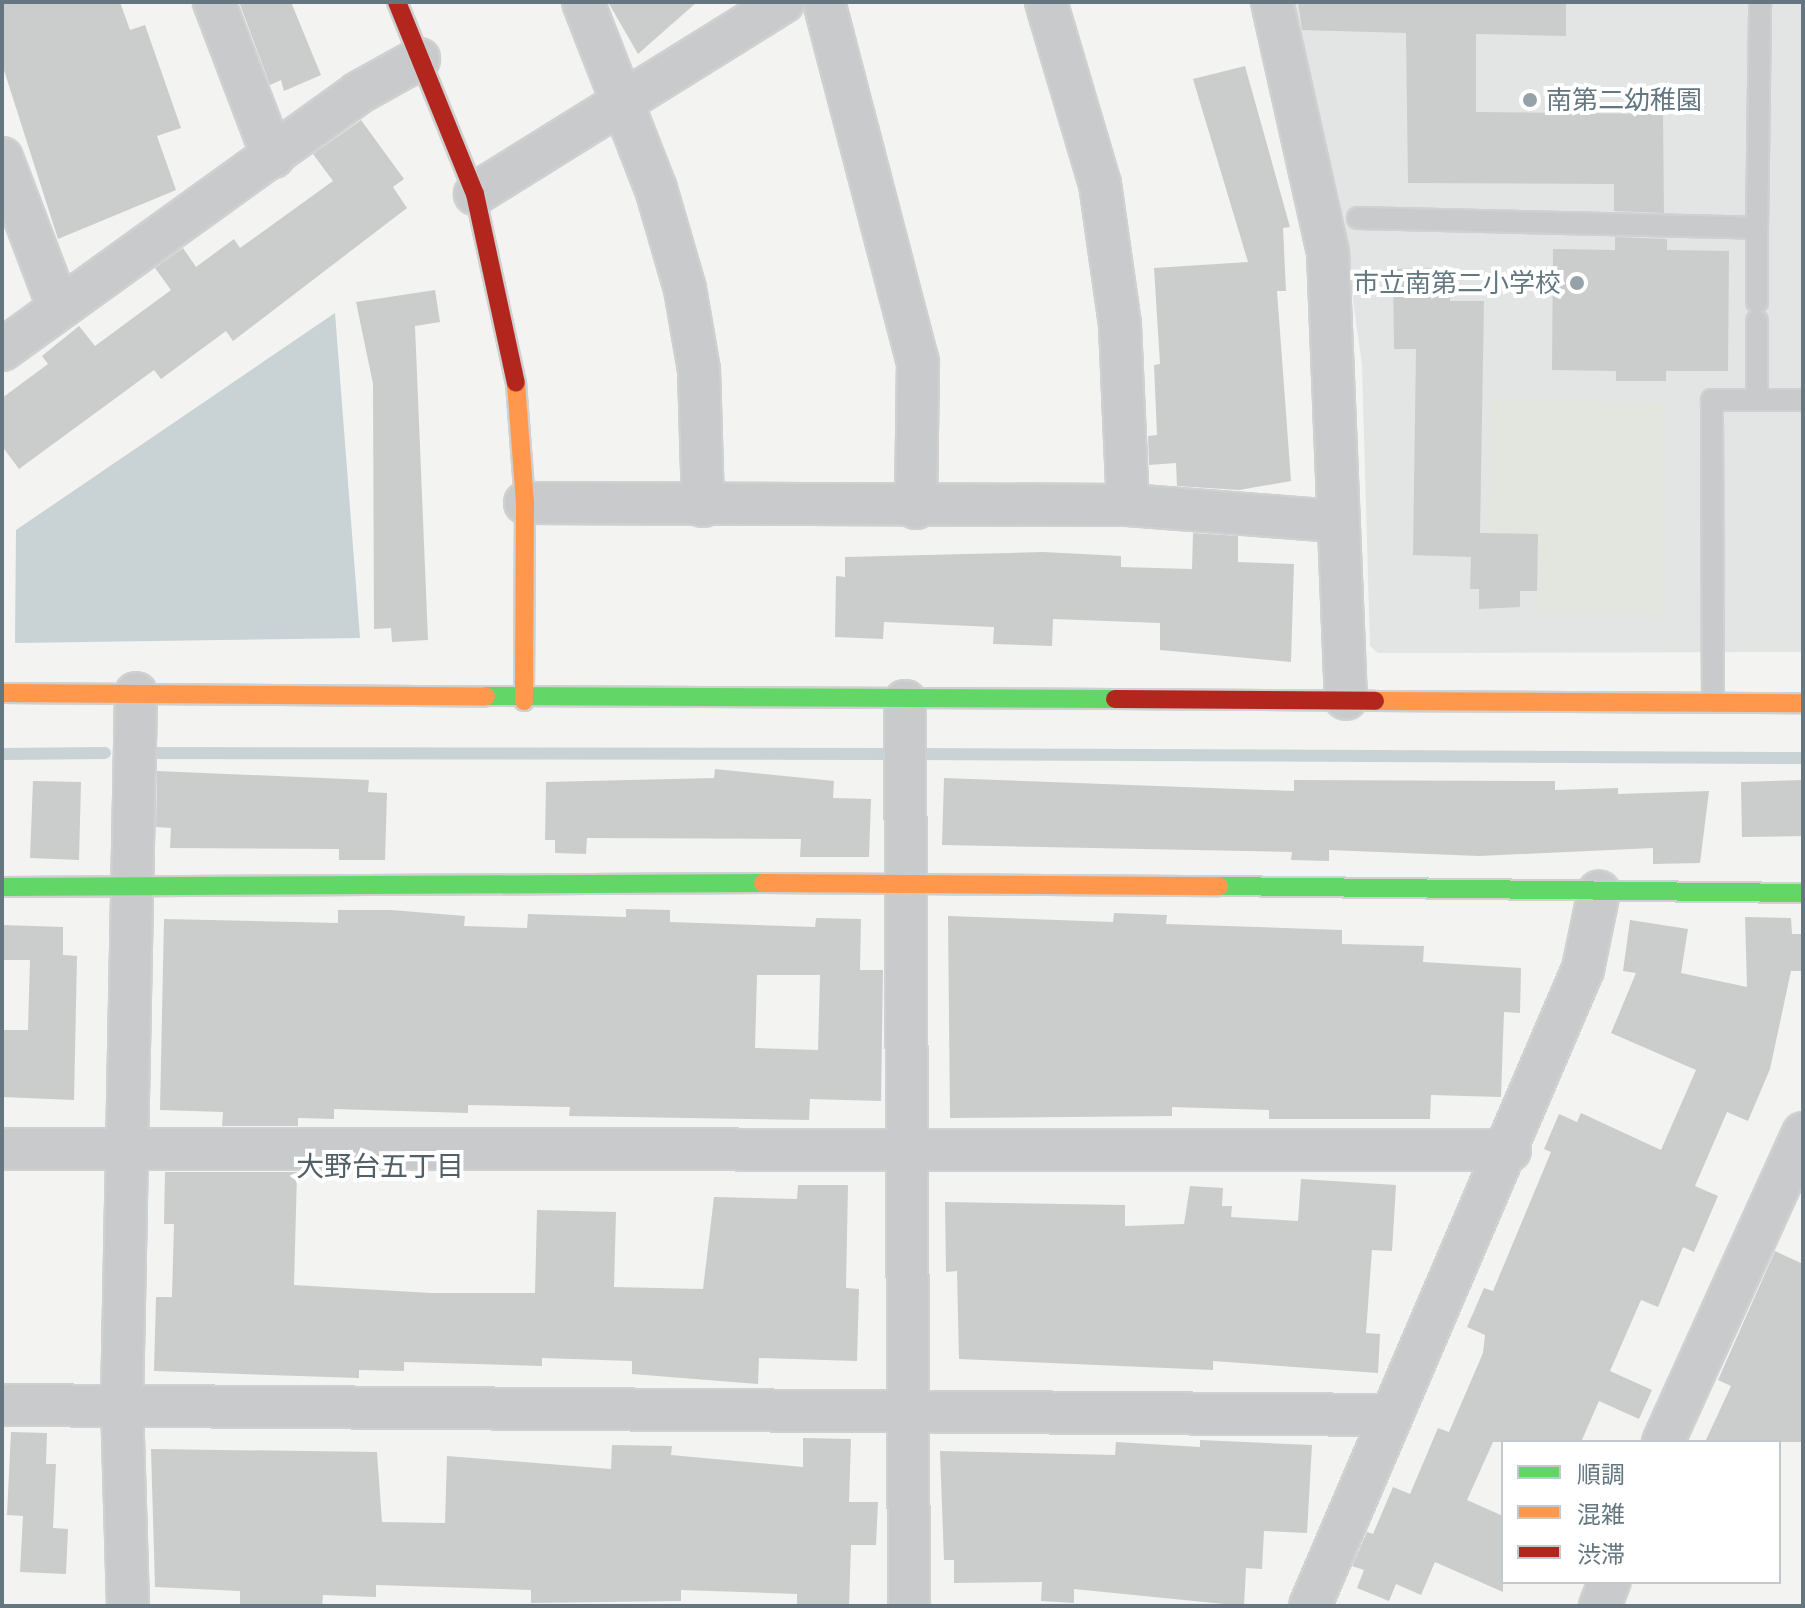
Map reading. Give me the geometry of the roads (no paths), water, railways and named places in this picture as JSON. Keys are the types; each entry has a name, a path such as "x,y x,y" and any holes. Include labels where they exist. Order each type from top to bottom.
{"street":[{"path":"214,2 273,157"},
{"path":"397,2 475,194 515,369 525,503 524,701"},
{"path":"583,2 621,106 656,189 685,289 699,370 703,506"},
{"path":"475,194 621,106 783,2"},
{"path":"824,2 918,362 916,508"},
{"path":"1046,2 1100,184 1120,325 1128,505"},
{"path":"1272,2 1328,253 1346,699"},
{"path":"2,350 273,157 419,59"},
{"path":"2,158 59,309"},
{"path":"525,503 916,508 1128,505 1338,521"},
{"path":"2,693 524,701 1346,699 1803,703"},
{"path":"128,1606 122,1404 130,1150 130,883 136,693"},
{"path":"905,701 913,1414 909,1606"},
{"path":"2,887 130,883 909,882 1803,893"},
{"path":"1310,1606 1389,1415 1510,1150 1583,969 1599,892"},
{"path":"1664,1440 1803,1133"},
{"path":"2,1149 1510,1150"},
{"path":"2,1405 913,1414 1389,1415"},
{"path":"1600,1606 1608,1584"}],"lane":[{"path":"1757,400 1760,2"},
{"path":"1358,218 1757,228"},
{"path":"1713,702 1712,400 1803,400"}],"waterway":[{"path":"2,754 105,753"},
{"path":"142,753 887,754"},
{"path":"918,754 1803,758"}],"place":[{"name":"南第二幼稚園","path":"1530,100"},
{"name":"市立南第二小学校","path":"1577,283"}],"district":[{"name":"大野台五丁目","path":"380,1166"}]}
